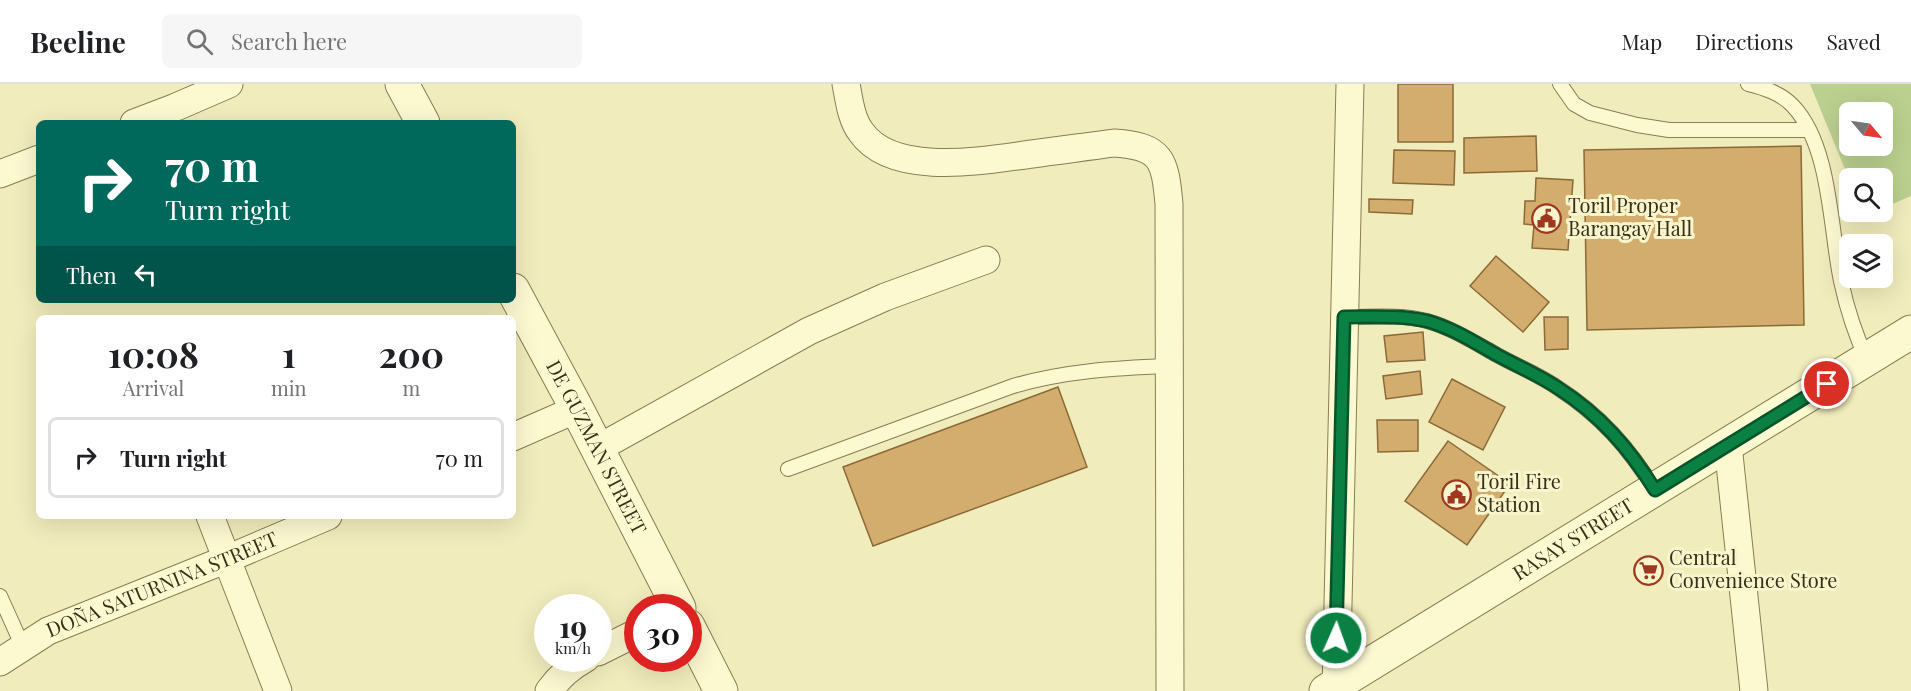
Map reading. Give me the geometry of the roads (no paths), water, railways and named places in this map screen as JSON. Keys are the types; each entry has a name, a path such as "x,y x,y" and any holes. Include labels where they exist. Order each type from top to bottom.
{"street":[{"path":"141,120 229,84"},
{"path":"402,84 421,120"},
{"path":"846,84 854,117 861,132 873,145 910,159 930,162 969,162 1114,143 1146,148 1159,157 1164,167 1169,204 1170,691"},
{"path":"1332,689 1350,84"},
{"path":"0,174 36,160"},
{"path":"597,449 809,331 885,297 987,260"},
{"name":"DE GUZMAN STREET","path":"516,296 672,594"},
{"name":"RASAY STREET","path":"1332,689 1911,332"},
{"path":"516,436 577,409"},
{"path":"1728,445 1754,691"},
{"path":"211,519 278,691"},
{"name":"DOÑA SATURNINA STREET","path":"0,662 48,631 321,519"},
{"path":"702,654 721,691"},
{"path":"549,691 566,672"}],"lane":[{"path":"1560,84 1574,104 1590,113 1637,126 1669,130 1809,130"},
{"path":"1748,84 1767,89 1780,96 1793,106 1809,130 1825,173 1841,280 1852,325 1867,360"},
{"path":"1344,317 1402,317 1448,328 1547,382 1586,408 1613,433 1637,460 1655,490"},
{"path":"788,469 1002,389 1031,381 1074,372 1168,366"},
{"path":"0,596 24,647"}],"place":[{"name":"Toril Proper Barangay Hall","path":"1547,218"},
{"name":"Toril Fire Station","path":"1456,494"},
{"name":"Central Convenience Store","path":"1648,570"}]}
